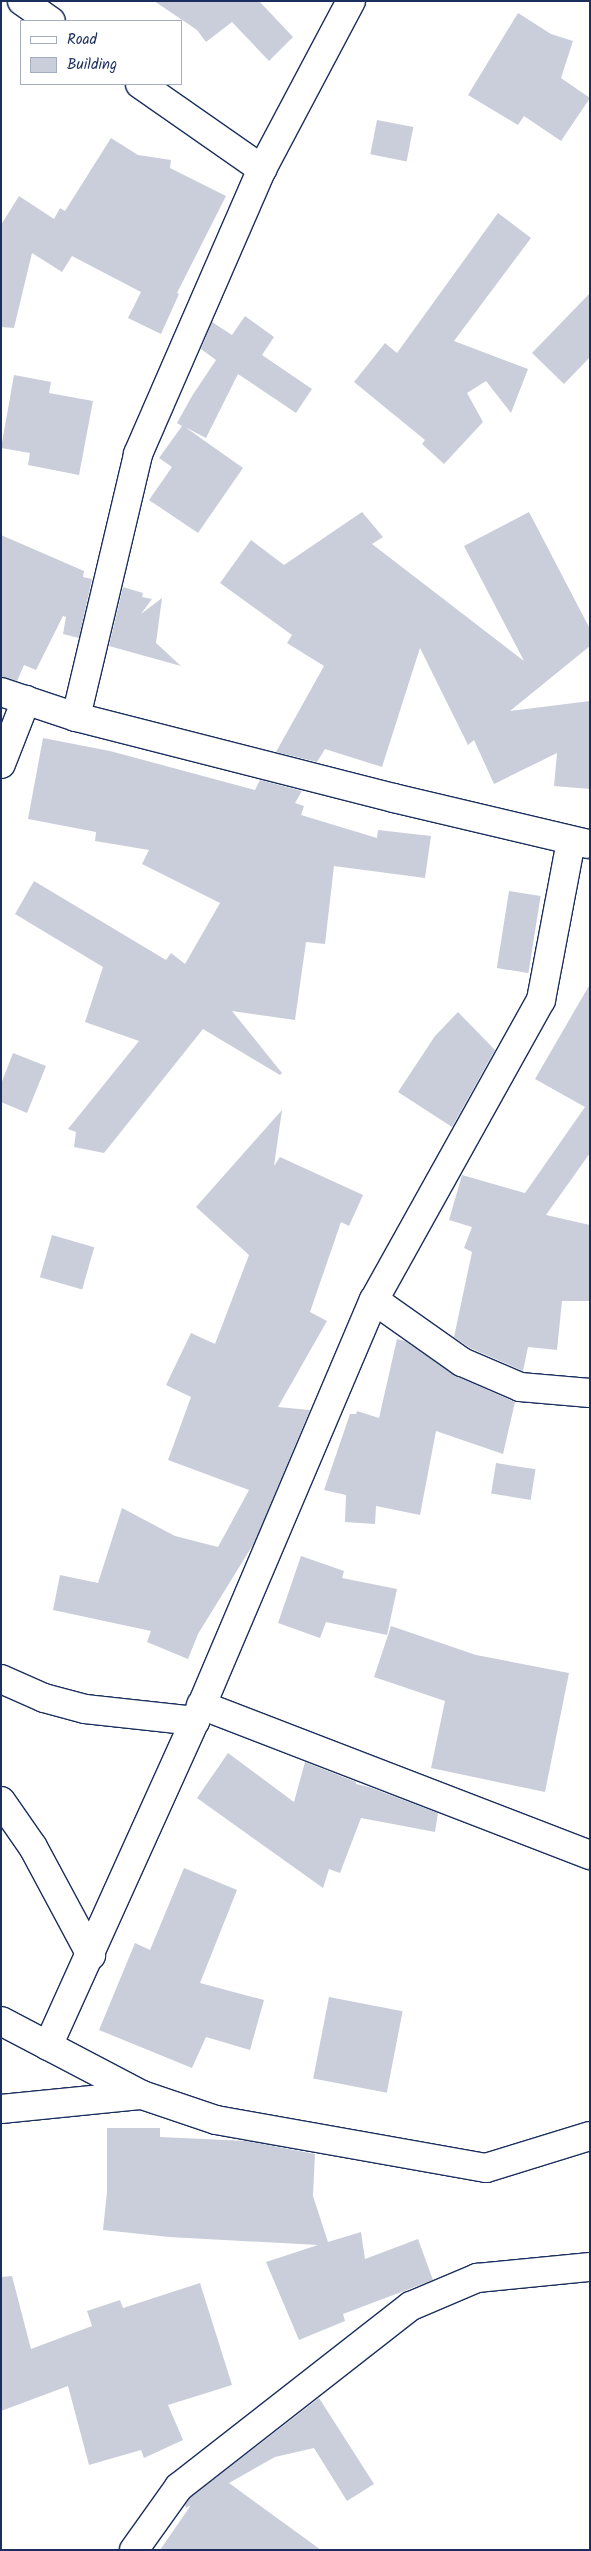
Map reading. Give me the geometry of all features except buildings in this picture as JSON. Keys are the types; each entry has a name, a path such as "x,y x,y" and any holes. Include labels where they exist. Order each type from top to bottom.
{"street":[{"path":"22,1 50,20"},
{"path":"76,717 138,454 262,169 351,1"},
{"path":"141,85 262,169"},
{"path":"1,764 14,696 76,717 580,843 541,1000 374,1300 198,1713 91,1955 48,2046"},
{"path":"374,1300 462,1362 520,1387 590,1393"},
{"path":"1,1679 44,1698 85,1709 198,1713 590,1855"},
{"path":"1,1801 33,1847 91,1955"},
{"path":"1,2021 142,2095 216,2120 486,2168 590,2136"},
{"path":"1,2109 142,2095"},
{"path":"134,2550 179,2487 411,2306 477,2278 590,2267"}]}
